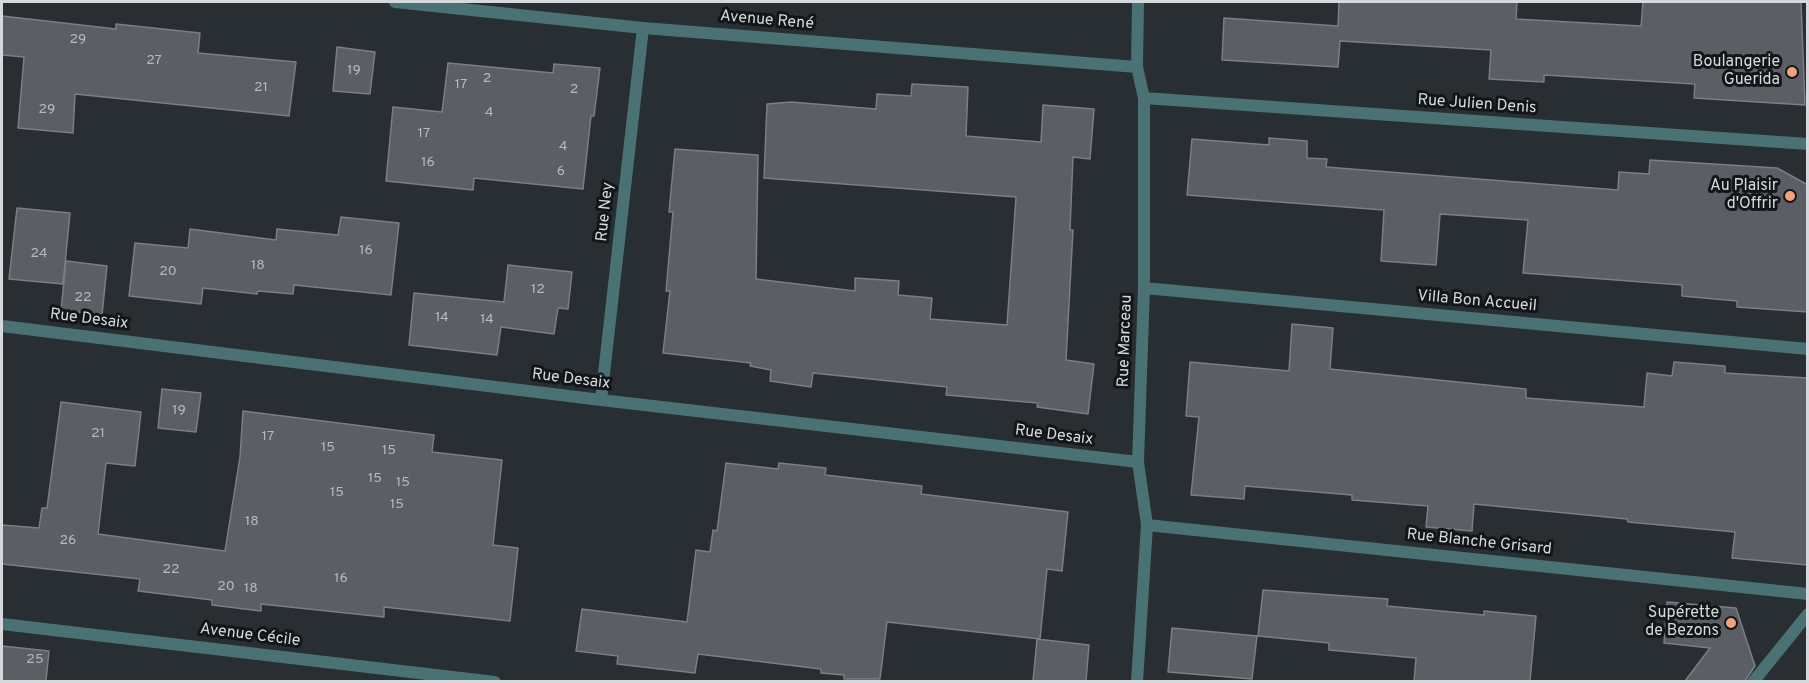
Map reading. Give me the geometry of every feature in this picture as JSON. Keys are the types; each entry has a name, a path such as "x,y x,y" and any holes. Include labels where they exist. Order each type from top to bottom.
{"street":[{"name":"Avenue René","path":"395,2 643,28 1137,67"},
{"name":"Rue Marceau","path":"1137,681 1147,525 1138,462 1144,288 1144,98 1137,67 1138,2"},
{"name":"Rue Ney","path":"601,400 643,28"},
{"name":"Rue Julien Denis","path":"1144,98 1808,144"},
{"name":"Villa Bon Accueil","path":"1144,288 1808,349"},
{"name":"Rue Desaix","path":"2,326 601,400 1138,462"},
{"name":"Rue Blanche Grisard","path":"1147,525 1808,594"},
{"path":"1753,681 1808,614"},
{"name":"Avenue Cécile","path":"2,624 495,681"}],"building":[{"path":"1339,2 1517,2 1516,19 1641,26 1643,2 1801,2 1805,105 1694,98 1695,84 1544,75 1544,82 1489,79 1491,50 1340,41 1338,67 1222,60 1224,18 1338,26"},
{"path":"2,16 116,29 116,24 200,33 198,53 296,62 289,116 75,94 73,133 18,128 24,57 2,55"},
{"path":"337,47 375,52 370,94 333,91"},
{"path":"448,63 553,73 554,64 600,68 594,116 591,116 583,189 474,178 473,190 386,181 393,107 442,112"},
{"path":"912,84 968,87 966,136 1041,142 1043,105 1094,109 1090,159 1073,157 1070,230 1073,230 1066,360 1094,364 1088,414 1037,407 1038,403 946,395 947,387 813,373 811,387 770,381 771,370 750,366 751,363 663,353 670,291 666,291 673,212 669,212 675,149 758,155 756,279 855,291 855,278 899,281 898,295 932,298 930,319 1007,325 1016,197 764,178 767,104 791,102 876,109 877,94 911,96"},
{"path":"1269,138 1307,141 1307,158 1327,159 1326,167 1618,190 1619,172 1649,174 1650,160 1777,168 1808,185 1808,312 1737,307 1737,301 1682,296 1682,285 1523,273 1528,220 1440,214 1436,265 1381,261 1384,210 1187,195 1192,139 1269,145"},
{"path":"17,208 70,213 63,284 9,279"},
{"path":"341,217 399,223 391,295 294,285 293,294 258,291 257,294 203,288 201,304 129,296 135,243 188,248 190,229 276,240 277,229 338,235"},
{"path":"66,261 107,266 102,315 61,310"},
{"path":"508,265 572,272 568,309 558,308 554,334 501,327 497,355 409,345 414,293 504,302"},
{"path":"1292,324 1333,328 1330,369 1526,389 1526,398 1644,407 1647,373 1672,376 1674,362 1725,366 1725,373 1808,378 1808,565 1732,558 1735,532 1628,522 1627,519 1474,504 1472,531 1426,527 1428,506 1352,500 1352,495 1245,486 1244,499 1191,495 1199,417 1186,416 1190,362 1289,371"},
{"path":"162,389 201,393 196,432 158,428"},
{"path":"61,402 141,412 135,466 106,463 98,534 225,551 240,457 243,411 434,435 432,452 502,460 493,545 518,548 510,621 384,607 384,617 261,604 261,611 212,605 212,600 138,591 140,579 2,564 2,525 39,528 42,508 47,508"},
{"path":"726,463 778,469 779,463 826,468 825,475 922,486 921,494 1068,512 1062,571 1047,569 1040,639 887,622 880,679 844,679 844,675 821,673 821,669 698,654 695,673 617,664 618,656 576,651 582,609 687,622 696,550 710,552 713,530 717,531"},
{"path":"1263,590 1388,599 1387,606 1484,615 1484,611 1536,616 1530,681 1414,681 1416,658 1329,650 1329,643 1258,636"},
{"path":"1667,602 1736,608 1755,666 1745,681 1685,681 1710,648 1664,643"},
{"path":"1172,628 1257,636 1252,679 1168,672"},
{"path":"1037,639 1089,645 1086,681 1033,681"},
{"path":"2,646 49,651 46,681 2,681"}],"place":[{"name":"Boulangerie Guerida","path":"1792,72"},
{"name":"Au Plaisir d'Offrir","path":"1790,196"},
{"name":"Supérette de Bezons","path":"1731,623"}]}
